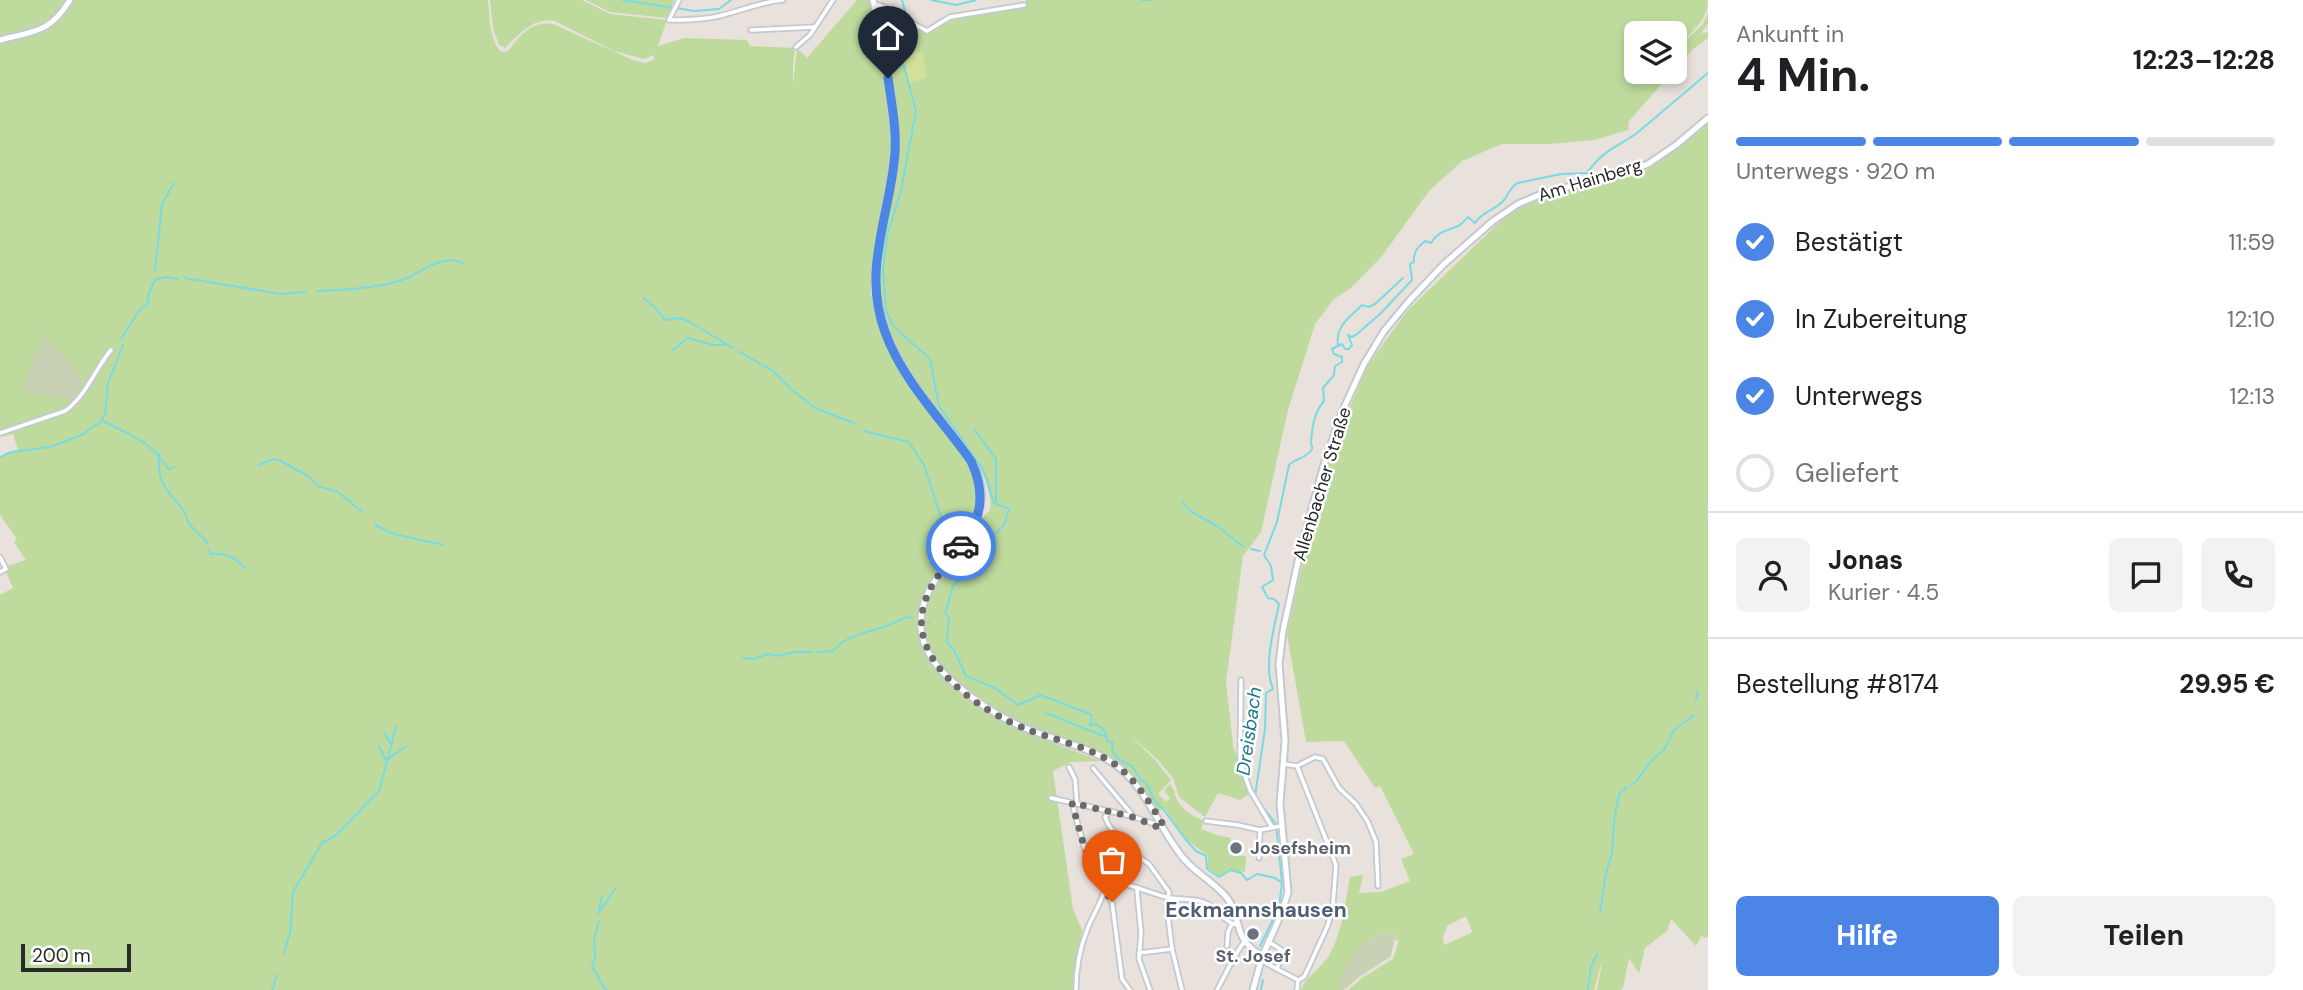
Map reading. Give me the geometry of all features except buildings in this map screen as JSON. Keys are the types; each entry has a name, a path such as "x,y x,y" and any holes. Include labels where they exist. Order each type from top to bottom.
{"main road":[{"path":"0,40 44,29 54,22 70,0"},
{"path":"873,2 888,78 896,148 875,270 875,293 880,316 890,343 908,376 971,461 982,498 980,511 969,536 933,582 928,594 921,618 925,646 945,675 984,706 1023,727 1103,757 1120,768 1136,784 1185,859 1227,898 1236,912 1236,924 1245,941 1261,959"},
{"name":"Am Hainberg","path":"1384,331 1444,264 1504,213 1546,192 1612,177 1648,164 1708,118"},
{"name":"Allenbacher Straße","path":"1253,990 1261,959 1287,898 1277,827 1285,734 1279,683 1281,644 1299,557 1333,439 1357,376 1384,331"}],"street":[{"path":"679,0 669,20 692,21 720,16 763,2 783,0"},
{"path":"796,47 815,27 833,0"},
{"path":"993,0 995,9"},
{"path":"873,2 927,31 950,17 1024,5"},
{"path":"751,30 815,27"},
{"path":"0,433 65,411 80,398 111,350"},
{"path":"0,557 6,569 0,572"},
{"path":"1206,821 1260,830 1277,827 1250,789 1240,762 1241,680"},
{"path":"1284,764 1297,765 1315,757 1323,759 1339,788 1364,814 1376,842 1378,886"},
{"path":"1297,765 1336,865 1328,925 1304,977 1298,980"},
{"path":"1069,767 1075,779 1075,803 1085,850 1112,902 1122,979 1130,990"},
{"path":"1093,768 1133,817"},
{"path":"1051,798 1133,817 1158,827 1164,826"},
{"path":"1110,811 1105,817 1112,831 1129,851 1149,864 1169,892 1167,908 1172,949 1182,990"},
{"path":"1259,858 1260,830"},
{"path":"1076,990 1087,931 1109,883 1211,905 1236,924 1228,932 1227,946"},
{"path":"1137,890 1141,933 1140,962 1150,990"},
{"path":"1217,990 1245,941"},
{"path":"1268,941 1283,951 1277,969"},
{"path":"1139,953 1172,949"},
{"path":"1261,959 1298,980"},
{"path":"1297,990 1298,980"}],"green space":[{"path":"0,0 488,0 492,34 501,52 508,51 527,30 539,25 553,24 635,61 646,63 655,59 653,55 644,59 614,51 555,21 547,20 533,24 505,48 499,45 493,28 490,0 582,0 610,14 667,20 658,46 684,38 747,40 750,46 795,48 793,84 797,48 807,58 857,0 870,0 884,72 893,150 872,265 871,293 880,330 892,355 970,466 977,485 975,516 938,568 923,595 919,614 921,634 930,659 947,681 968,700 1021,730 1101,761 1071,762 1053,771 1073,909 1082,930 1074,990 0,990 0,595 13,588 4,567 26,560 14,542 17,539 0,515 0,457 18,450 13,434 0,437"},
{"path":"586,0 674,0 667,18 610,12"},
{"path":"1026,0 1708,0 1704,17 1687,37 1687,21 1624,21 1624,84 1661,84 1629,121 1628,130 1594,140 1502,144 1462,161 1429,191 1382,256 1351,288 1334,299 1315,324 1288,410 1261,532 1243,556 1226,682 1233,745 1249,794 1240,800 1218,793 1205,817 1179,797 1173,778 1158,760 1128,733 1171,780 1158,794 1166,802 1170,798 1164,790 1170,784 1175,792 1173,795 1175,794 1182,807 1204,821 1201,829 1231,838 1229,855 1246,856 1245,872 1231,870 1221,877 1208,868 1208,856 1186,839 1164,808 1157,812 1142,788 1124,768 1099,752 1028,727 996,710 949,675 936,660 928,644 924,627 926,608 934,588 981,519 990,511 990,499 980,470 930,405 902,362 888,333 881,309 880,262 896,167 898,127 877,11 881,7 922,32 934,30 946,21 1024,7"},
{"path":"1708,13 1708,24 1701,33 1708,32 1708,38 1687,56 1687,39 1703,24"},
{"path":"922,51 927,78 908,83 902,57 904,54"},
{"path":"1708,121 1708,938 1701,936 1696,946 1671,919 1667,931 1645,948 1639,973 1629,958 1623,988 1620,990 1597,990 1603,957 1594,990 1348,990 1393,959 1399,940 1395,941 1396,932 1373,938 1359,947 1339,983 1344,990 1301,990 1328,957 1335,943 1350,877 1363,875 1359,893 1381,892 1410,881 1401,859 1414,854 1380,786 1375,788 1344,741 1306,742 1287,634 1311,525 1336,440 1368,365 1407,311 1507,215 1538,198 1624,176 1649,166","holes":["1466,916 1471,933 1444,945 1443,937 1447,926"]},
{"path":"44,334 84,380 71,400 22,390"},
{"path":"1396,932 1391,956 1344,990 1338,983 1359,947 1373,938"}],"waterway":[{"path":"622,0 695,11 719,9 731,0"},
{"path":"902,0 907,19"},
{"path":"931,0 956,5 976,0"},
{"path":"1141,0 1153,0"},
{"path":"906,23 901,55 916,111 901,191 887,236 883,270 886,311 894,327 930,359 939,406 984,471 994,503 1009,509 1004,525 986,544 974,567 953,586 945,614 949,617 947,642 954,650 966,676 997,689 1018,705 1041,695 1092,715 1090,725 1096,724 1105,731 1107,741 1113,743 1112,751 1120,760 1132,766 1147,784 1155,802 1186,840 1196,851 1206,856 1207,869 1219,877 1231,870 1241,873 1247,880 1257,874 1275,878 1282,883"},
{"name":"Dreisbach","path":"1255,796 1265,729 1266,693 1273,689 1269,658 1279,604 1268,598 1262,587 1273,580 1271,566 1264,555 1277,522 1289,465 1312,449 1314,420 1324,401 1323,388 1334,375 1335,366 1342,362 1342,357 1334,354 1332,349 1342,344 1345,349 1349,349 1352,345 1348,335 1352,337 1357,334 1412,280 1410,264 1414,262 1416,250 1425,241 1431,243 1440,234 1459,225 1468,217 1475,223 1500,204 1518,183 1561,174 1587,173 1604,154 1637,133 1708,73"},
{"path":"155,270 162,204 174,183"},
{"path":"317,291 385,284 407,278 441,262 449,260 463,263"},
{"path":"121,339 138,312 149,302 147,298 155,280 165,277 178,279"},
{"path":"184,278 281,294 305,292"},
{"path":"1338,345 1339,332 1348,318 1362,305 1369,307 1375,304 1403,278"},
{"path":"643,298 655,307 665,320 680,318 690,322 733,348"},
{"path":"673,350 688,338 713,345 725,345"},
{"path":"0,457 11,452 50,447 84,434 97,425 105,415 108,383 123,345"},
{"path":"738,351 773,371 815,408 854,423"},
{"path":"103,421 147,445 169,470 174,467"},
{"path":"974,429 996,459 996,504"},
{"path":"864,431 909,442 924,465 946,533 954,536"},
{"path":"159,454 159,472 163,485 183,510 191,526 208,544"},
{"path":"258,465 273,459 279,460 308,476 318,486 338,492 361,511"},
{"path":"1182,500 1192,512 1221,528 1244,547"},
{"path":"375,525 394,534 444,545"},
{"path":"209,549 211,554 230,556 245,568"},
{"path":"1251,549 1260,551"},
{"path":"817,652 833,651 848,639 906,617 912,618"},
{"path":"743,658 812,652"},
{"path":"1696,700 1698,691"},
{"path":"1046,713 1106,737"},
{"path":"1631,785 1664,750 1674,730 1694,715"},
{"path":"284,953 290,932 293,892 322,843 335,836 379,791 396,727"},
{"path":"384,732 390,743"},
{"path":"388,759 406,746"},
{"path":"379,747 386,760"},
{"path":"1600,912 1612,853 1619,794 1627,787"},
{"name":"Dreisbach","path":"1260,803 1276,824 1282,883 1279,907 1260,946"},
{"path":"599,913 615,889"},
{"path":"599,912 602,896"},
{"path":"599,921 592,967 607,990"},
{"path":"1588,990 1591,966 1597,955"},
{"path":"272,990 277,975"},
{"name":"Dreisbach","path":"1261,990 1263,980"}],"way so far":[{"path":"961,546 933,582 922,610 921,624 925,646 938,667 966,694 1003,718 1111,762 1136,784 1164,826 1158,827 1133,817 1072,803 1085,850 1106,884 1105,890 1112,902"}],"place":[{"name":"Josefsheim","path":"1236,848"},
{"name":"St. Josef","path":"1253,934"}],"district":[{"name":"Eckmannshausen","path":"1256,910"}],"route":[{"path":"888,78 896,148 877,250 876,300 886,335 908,376 977,473 982,498 980,511 975,525 961,546"}]}
